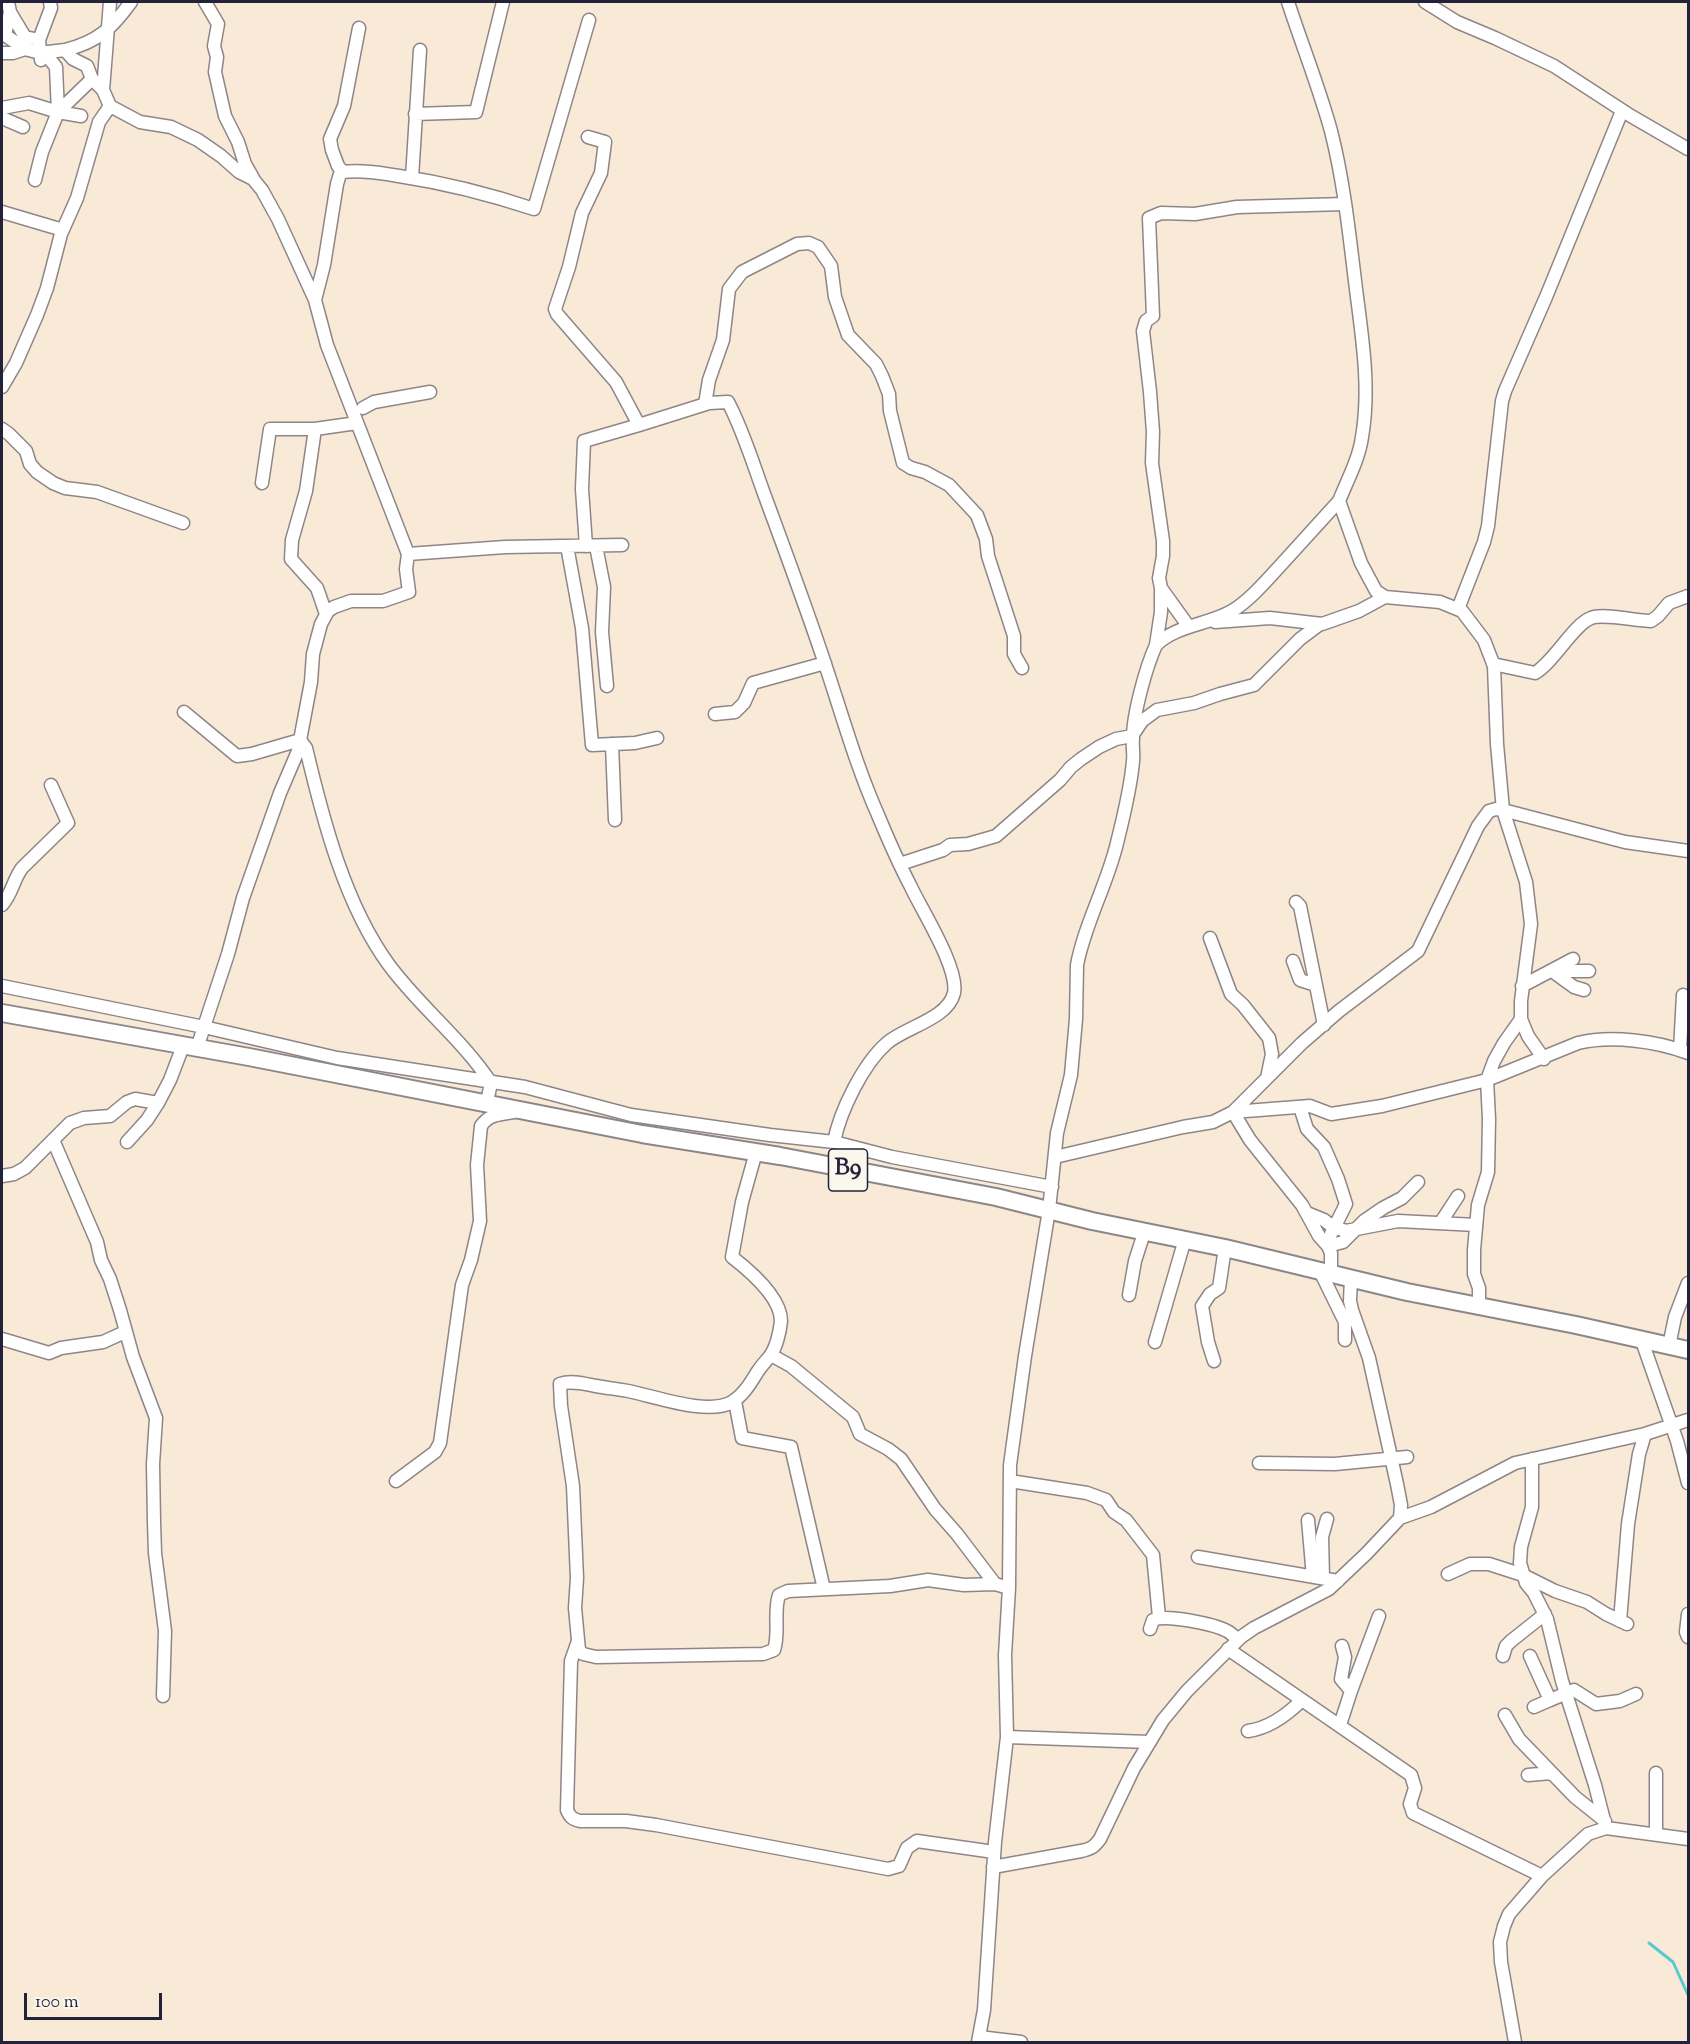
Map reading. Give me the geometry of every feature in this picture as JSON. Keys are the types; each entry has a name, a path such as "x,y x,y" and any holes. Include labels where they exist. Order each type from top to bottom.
{"highway":[{"name":"B9","path":"2,1013 487,1102 642,1134 756,1152 996,1197 1144,1233 1226,1248 1325,1273 1689,1350"}],"street":[{"path":"42,56 39,40 51,8 50,2"},
{"path":"103,90 110,2"},
{"path":"42,56 83,46 108,31 131,2"},
{"path":"415,114 476,112 503,2"},
{"path":"1156,645 1168,636 1233,610 1246,600 1339,501 1360,447 1366,397 1362,335 1345,204 1327,118 1288,2"},
{"path":"1425,2 1457,22 1554,66 1622,111 1689,149"},
{"path":"128,1142 147,1120 204,1027 243,898 300,740 313,654 326,614 334,607 351,602 383,601 409,592 406,569 408,554 357,415 327,345 315,300 278,219 245,164 238,142 225,116 215,72 218,57 214,46 218,24 205,3"},
{"path":"9,7 25,37 39,40"},
{"path":"9,7 5,35 26,49 42,56 56,67 58,111 42,152 35,180"},
{"path":"343,172 373,172 412,178 496,196 534,209 589,20"},
{"path":"343,172 338,166 330,139 344,106 359,28"},
{"path":"2,53 13,53 26,49"},
{"path":"65,50 73,59 87,66 92,80 103,90 110,106 140,122 171,127 198,140 239,172 253,178"},
{"path":"412,178 420,50"},
{"path":"58,111 92,80"},
{"path":"2,108 29,103 81,116"},
{"path":"2,387 16,363 40,306 63,230 77,198 99,122 110,106"},
{"path":"1458,609 1488,526 1505,391 1622,111"},
{"path":"2,118 23,127"},
{"path":"588,137 605,142 601,173 582,213 569,267 555,309 616,382 639,426"},
{"path":"315,300 324,266 340,174 343,172"},
{"path":"1021,2043 979,2040 984,2010 994,1852 1007,1737 1005,1655 1009,1588 1010,1481 1024,1366 1052,1188 1058,1125 1070,1086 1077,965 1088,924 1095,910 1117,843 1133,762 1132,736 1156,645 1161,612 1159,578 1163,541 1153,476 1150,392 1143,331 1146,321 1154,316 1149,218 1161,213 1196,214 1237,207 1345,204"},
{"path":"2,212 63,230"},
{"path":"705,404 709,380 723,340 729,289 733,282 742,272 797,244 809,243 818,247 831,266 835,297 848,335 876,364 882,376 889,394 890,411 903,463 949,486 977,514 1014,636 1014,654 1022,668"},
{"path":"262,483 270,429 315,429 357,415 374,402 430,393"},
{"path":"607,686 602,632 604,587 591,546 582,489 584,441 705,404 728,402 778,531 867,789 900,864 942,948 954,980 955,991 946,1007 930,1019 893,1038 879,1051 855,1089 836,1128 834,1142"},
{"path":"2,429 26,451 30,464 37,472 53,483 65,488 97,492 183,523"},
{"path":"315,429 306,491 292,540 291,559 317,588 326,614"},
{"path":"1339,501 1366,576 1376,591 1384,597 1440,602 1458,609 1475,626 1488,649 1493,664 1503,810 1523,873 1530,904 1531,924 1522,986 1521,1019 1527,1036 1544,1059"},
{"path":"408,554 475,548 622,545"},
{"path":"567,546 582,628 592,745 657,738"},
{"path":"1161,588 1189,627"},
{"path":"1493,664 1535,673 1590,618 1651,621 1659,616 1669,603 1689,596"},
{"path":"1205,622 1270,618 1320,624 1347,617 1384,597"},
{"path":"900,864 943,850 950,845 968,844 996,836 1060,780 1071,767 1098,747 1132,736 1142,721 1158,710 1194,703 1254,685 1300,639 1320,624"},
{"path":"715,714 735,712 744,703 753,683 825,663"},
{"path":"184,712 237,756 300,740"},
{"path":"300,740 306,748 345,881 374,941 396,974 442,1026 469,1052 491,1083 487,1102"},
{"path":"612,744 615,820"},
{"path":"2,905 10,895 22,868 68,823 51,785"},
{"path":"1055,1157 1213,1122 1233,1112 1324,1025 1364,991 1418,951 1478,826 1490,811 1503,810 1624,842 1689,851"},
{"path":"1296,902 1300,906 1324,1025"},
{"path":"1210,939 1231,994 1244,1005 1269,1038 1272,1054 1267,1079"},
{"path":"1522,986 1573,959"},
{"path":"1293,961 1300,980 1316,985"},
{"path":"1552,971 1589,971"},
{"path":"1552,971 1574,987 1584,990"},
{"path":"2,986 204,1027 337,1058 525,1087 631,1115 834,1142 892,1157 1052,1188"},
{"path":"1233,1112 1310,1106 1331,1114 1356,1111 1437,1094 1487,1080 1544,1059 1578,1043 1594,1039 1668,1045 1684,1051 1683,995"},
{"path":"1479,1306 1479,1288 1474,1274 1478,1205 1488,1172 1487,1080 1499,1052 1521,1019"},
{"path":"2,1176 14,1174 25,1168 70,1123 84,1118 110,1116 127,1102 135,1099 158,1103"},
{"path":"1300,1107 1307,1129 1324,1148 1346,1204 1333,1227 1328,1246"},
{"path":"396,1481 435,1452 440,1443 462,1285 471,1260 480,1221 477,1165 481,1126 493,1115 528,1110"},
{"path":"1233,1112 1250,1140 1307,1213 1319,1236 1328,1246 1331,1253 1325,1273 1345,1322 1345,1340"},
{"path":"53,1140 97,1242 100,1260 110,1279 125,1332 156,1418 153,1464 154,1522 155,1553 165,1631 163,1695"},
{"path":"756,1152 742,1202 732,1257 752,1273 777,1305 781,1315 781,1325 771,1355 749,1386 735,1401 724,1406 685,1405 628,1391 571,1382 560,1384 573,1486 579,1650 583,1654 596,1657 763,1654 774,1650 777,1642 777,1601 779,1595 789,1591 890,1586 928,1581 964,1585 995,1584 1009,1588"},
{"path":"1328,1246 1343,1242 1364,1221 1402,1198 1418,1182"},
{"path":"1441,1222 1458,1196"},
{"path":"1307,1213 1324,1220 1333,1227 1353,1231 1398,1221 1476,1225"},
{"path":"1129,1295 1135,1261 1144,1233"},
{"path":"1155,1342 1185,1239"},
{"path":"1214,1361 1208,1342 1202,1306 1210,1294 1219,1288 1226,1248"},
{"path":"1351,1278 1350,1301 1369,1358 1401,1505 1400,1518"},
{"path":"1669,1346 1675,1317 1689,1283"},
{"path":"2,1339 48,1353 61,1348 102,1342 125,1332"},
{"path":"1642,1341 1689,1483"},
{"path":"771,1355 791,1366 853,1417 860,1434 901,1459 935,1509 995,1584"},
{"path":"735,1401 742,1438 791,1447 824,1589"},
{"path":"993,1867 1091,1849 1100,1839 1122,1791 1149,1742 1175,1705 1238,1640 1254,1628 1314,1598 1338,1581 1400,1518 1431,1507 1515,1463 1645,1434 1689,1420"},
{"path":"1448,1574 1470,1564 1489,1564 1523,1575 1543,1586 1587,1602 1624,1623 1628,1524 1639,1454 1645,1434"},
{"path":"1259,1462 1335,1464 1407,1457"},
{"path":"1532,1460 1532,1507 1521,1547 1520,1563 1523,1575 1545,1614 1566,1693 1606,1824"},
{"path":"1010,1481 1087,1493 1106,1500 1114,1512 1126,1520 1154,1555 1159,1617"},
{"path":"1318,1578 1322,1537 1327,1519"},
{"path":"1308,1520 1318,1578"},
{"path":"1198,1557 1338,1581"},
{"path":"1503,1656 1506,1646 1511,1641 1545,1614"},
{"path":"1689,1614 1686,1632 1689,1637"},
{"path":"1340,1725 1379,1616"},
{"path":"1150,1629 1153,1620 1159,1617 1208,1624 1229,1631 1238,1640"},
{"path":"578,1641 571,1661 569,1690 567,1810 570,1817 580,1821 626,1821 656,1825 888,1869 899,1866 907,1848 917,1841 994,1852"},
{"path":"1342,1646 1345,1657 1341,1679 1351,1691"},
{"path":"1228,1649 1411,1775 1415,1788 1410,1804 1413,1813 1542,1876"},
{"path":"1530,1656 1550,1700"},
{"path":"1533,1707 1574,1690 1596,1704 1620,1701 1636,1694"},
{"path":"1248,1731 1259,1729 1276,1721 1302,1700"},
{"path":"1505,1715 1519,1739 1575,1797 1606,1824 1689,1839"},
{"path":"1007,1737 1149,1742"},
{"path":"1528,1775 1552,1773"},
{"path":"1656,1773 1656,1833"},
{"path":"1515,2043 1501,1962 1500,1941 1509,1914 1542,1876 1588,1834 1606,1824"}],"waterway":[{"path":"1649,1943 1673,1962 1688,1995"}]}
